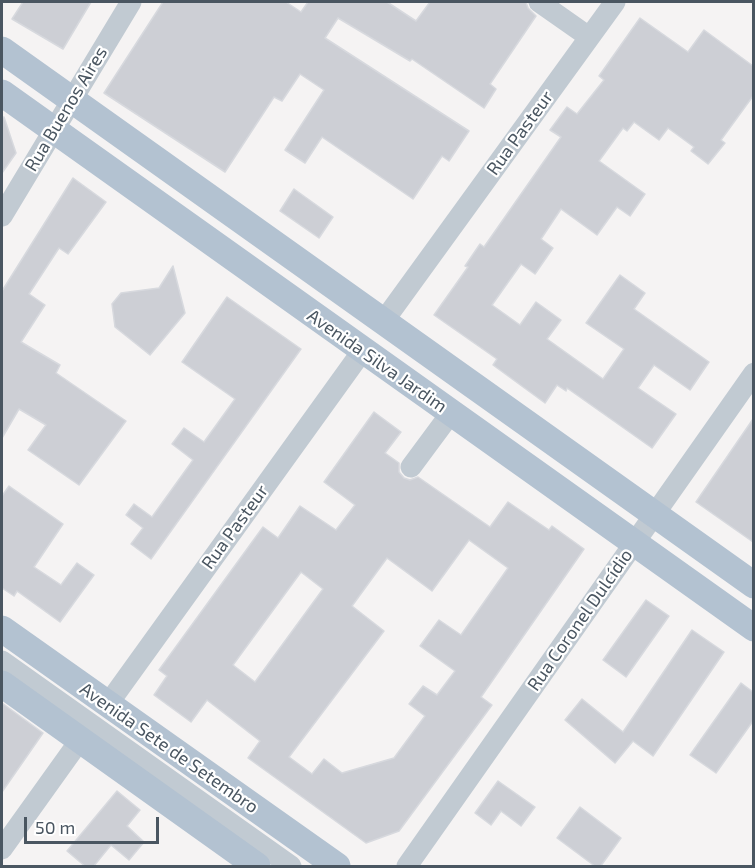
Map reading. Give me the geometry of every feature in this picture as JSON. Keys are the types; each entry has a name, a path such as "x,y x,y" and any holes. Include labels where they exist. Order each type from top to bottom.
{"main road":[{"name":"Avenida Silva Jardim","path":"2,50 753,585"},
{"name":"Avenida Silva Jardim","path":"2,93 634,543 749,621"},
{"path":"170,171 173,215"},
{"name":"Avenida Sete de Setembro","path":"2,629 337,867"},
{"path":"2,684 257,867"}],"street":[{"name":"Rua Buenos Aires","path":"2,216 131,2"},
{"path":"539,2 589,37"},
{"name":"Rua Pasteur","path":"383,322 615,2"},
{"name":"Rua Pasteur","path":"108,704 363,350"},
{"name":"Rua Coronel Dulcídio","path":"407,867 753,373"},
{"path":"411,467 452,413"},
{"path":"2,662 291,867"},
{"path":"2,849 80,740"}],"building":[{"path":"23,2 91,2 63,49 12,19"},
{"path":"163,2 286,2 301,12 308,2 387,2 416,21 430,2 526,2 528,8 536,16 490,84 496,89 484,108 412,59 410,61 338,18 325,38 469,131 449,161 442,156 413,199 322,137 305,163 285,150 324,90 300,74 282,101 274,97 225,172 104,93"},
{"path":"640,18 688,52 704,30 753,66 753,96 721,140 725,143 708,164 691,151 694,147 668,128 659,140 634,122 627,131 623,128 599,161 645,194 630,216 617,207 597,235 561,209 541,239 553,248 535,274 521,264 492,305 520,325 536,302 561,320 547,339 603,379 624,349 586,323 620,275 645,293 634,309 709,362 690,390 654,365 638,388 676,414 652,448 567,388 566,391 557,385 545,403 493,365 497,359 434,315 468,267 465,266 480,244 484,247 561,137 550,130 567,107 577,114 604,80 599,76"},
{"path":"4,117 16,153 2,173 2,118"},
{"path":"73,178 106,202 68,254 59,248 29,294 45,305 21,342 60,365 56,373 126,421 79,485 28,450 46,425 19,409 2,438 2,291"},
{"path":"294,189 333,217 319,238 280,211"},
{"path":"173,266 185,313 150,355 115,327 112,304 121,293 159,288"},
{"path":"227,297 301,349 151,559 131,544 143,528 126,515 134,504 152,517 193,460 172,444 184,428 204,442 235,399 182,362"},
{"path":"374,412 401,432 385,453 399,463 399,472 404,478 410,480 418,477 490,527 508,502 549,530 552,526 584,549 481,697 492,705 399,831 366,843 248,758 260,741 207,700 191,722 154,695 167,676 159,670 263,527 278,538 300,506 336,530 355,505 324,482","holes":["469,540 508,568 461,635 439,620 420,646 455,671 437,695 423,686 409,704 425,716 394,758 342,773 324,759 312,774 289,757 384,631 352,606 387,558 432,591","301,572 323,589 255,682 233,665"]},
{"path":"753,419 753,542 696,502"},
{"path":"9,486 63,524 34,567 61,585 77,563 94,575 60,622 17,591 14,596 2,588 2,496"},
{"path":"646,600 669,616 626,677 603,660"},
{"path":"692,630 724,652 653,756 633,741 615,763 565,720 582,699 623,732"},
{"path":"741,683 753,692 753,721 716,773 690,755"},
{"path":"2,703 43,733 2,792"},
{"path":"498,781 535,807 521,826 501,811 491,825 475,813"},
{"path":"117,791 140,810 127,826 144,842 129,860 111,845 93,867 86,867 67,851"},
{"path":"580,807 621,838 600,867 596,867 557,838"}]}
